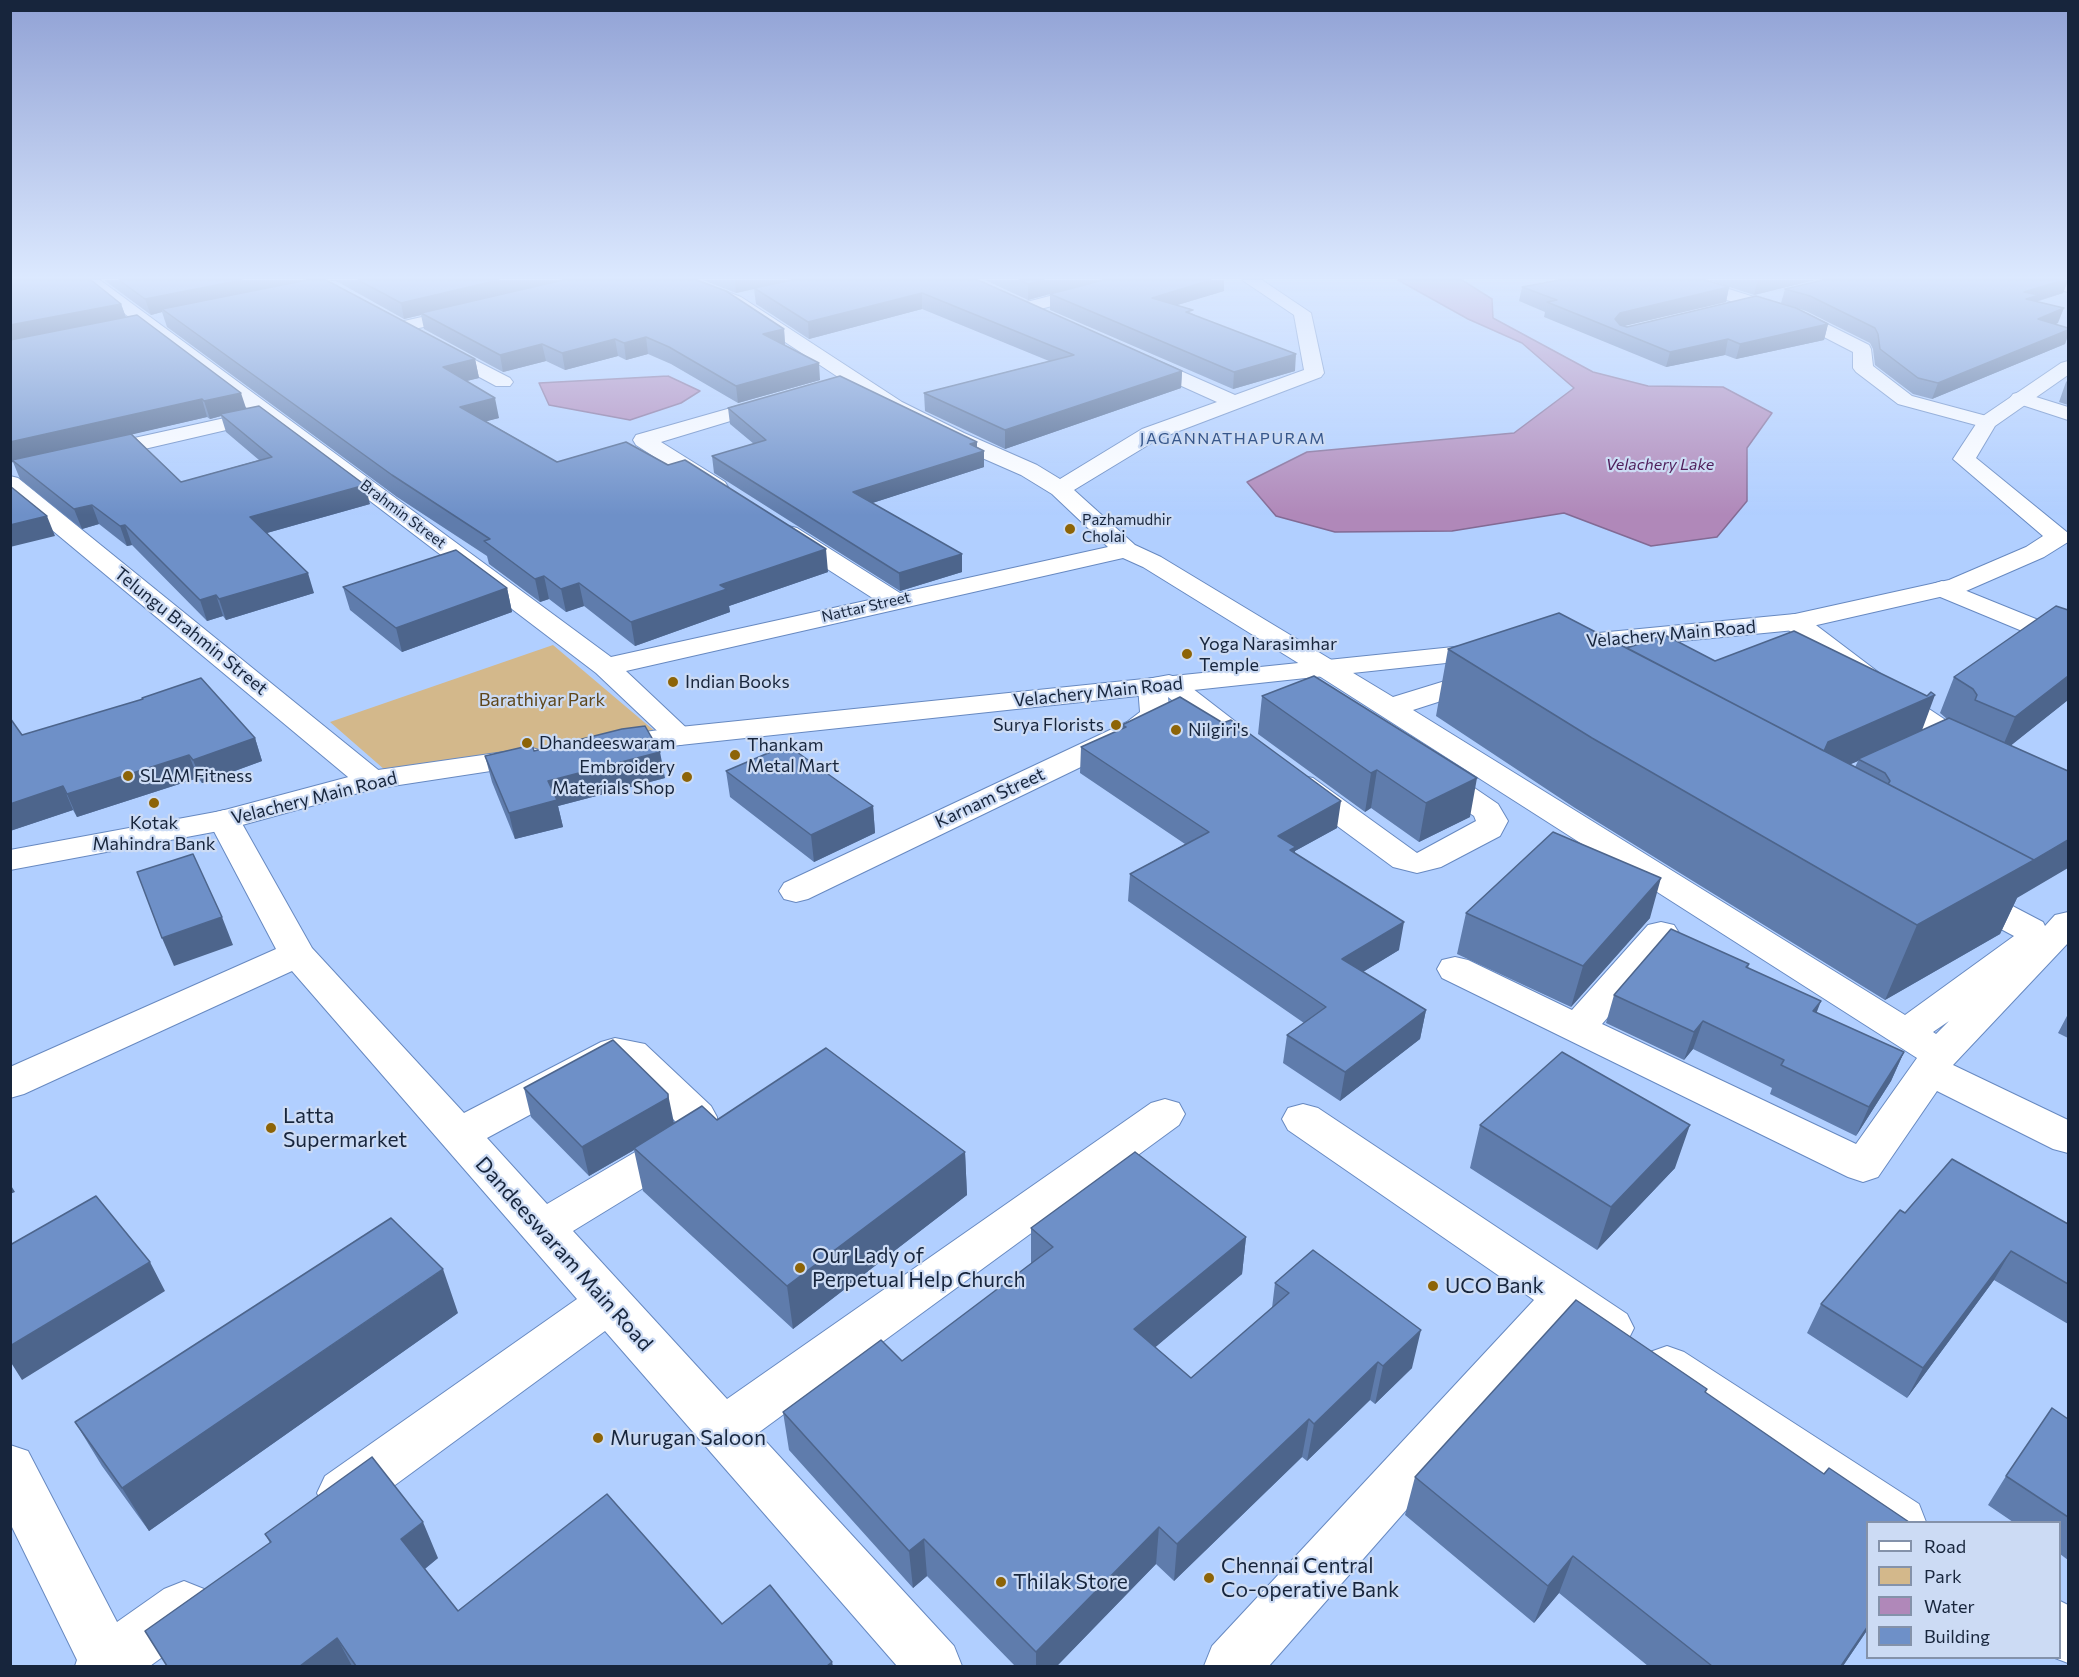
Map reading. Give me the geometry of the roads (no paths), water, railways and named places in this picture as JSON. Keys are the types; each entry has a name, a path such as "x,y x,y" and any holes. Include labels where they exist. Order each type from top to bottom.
{"street":[{"name":"Brahmin Street","path":"193,358 606,667 681,736"},
{"path":"459,358 503,382"},
{"path":"815,358 842,382 956,438 1029,470 1060,489 1126,550 1152,562 1326,668 1374,715"},
{"path":"1136,358 1236,403"},
{"path":"1060,489 1150,434 1314,373 1311,358"},
{"path":"1862,358 1863,368 1905,400 1987,422"},
{"name":"Velachery Main Road","path":"588,749 681,736 1326,668 1536,660 1795,622 1957,586 2064,538 1964,459 1987,422 2068,367"},
{"path":"734,498 644,440 798,395"},
{"path":"2020,398 2068,414"},
{"path":"78,457 270,414"},
{"name":"Telungu Brahmin Street","path":"14,475 371,780"},
{"path":"774,524 893,600"},
{"name":"Nattar Street","path":"606,667 893,600 1126,550"},
{"path":"1942,589 2068,642"},
{"path":"1795,622 1956,743 1934,740 1912,750"},
{"path":"1374,715 1536,660"},
{"path":"1286,672 1374,715 1905,1034 1934,1063 2068,1138"},
{"path":"1161,685 1405,860 1417,863 1429,860 1488,829 1492,821 1487,811 1419,764"},
{"name":"Karnam Street","path":"796,891 1138,728 1155,715 1161,685"},
{"name":"Velachery Main Road","path":"10,860 224,820 371,780 553,754"},
{"name":"Dandeeswaram Main Road","path":"224,820 297,954 934,1666"},
{"path":"1455,969 1863,1166 1934,1063 2062,929 1948,878 2030,930 2034,939 1905,1034"},
{"path":"1576,1028 1661,933"},
{"path":"10,1084 297,954"},
{"path":"458,1135 615,1052 631,1054 696,1117 697,1131 692,1138 541,1229"},
{"path":"724,1429 1165,1114"},
{"path":"1303,1119 1899,1521"},
{"path":"1232,1666 1565,1298"},
{"path":"302,1522 607,1303"},
{"path":"10,1468 105,1665 218,1583"}],"water":[{"name":"Velachery Lake","path":"1540,358 1568,358 1593,372 1648,386 1723,387 1772,413 1747,448 1747,501 1717,537 1651,546 1564,513 1452,531 1335,532 1276,516 1247,482 1307,452 1514,433 1574,388"},
{"path":"668,376 700,391 681,403 630,420 549,405 539,383"}],"place":[{"name":"Pazhamudhir Cholai","path":"1070,529"},
{"name":"Yoga Narasimhar Temple","path":"1187,654"},
{"name":"Indian Books","path":"673,682"},
{"name":"Surya Florists","path":"1116,725"},
{"name":"Nilgiri's","path":"1176,730"},
{"name":"Dhandeeswaram","path":"527,743"},
{"name":"Thankam Metal Mart","path":"735,755"},
{"name":"SLAM Fitness","path":"128,776"},
{"name":"Embroidery Materials Shop","path":"687,777"},
{"name":"Kotak Mahindra Bank","path":"154,803"},
{"name":"Latta Supermarket","path":"271,1128"},
{"name":"Our Lady of Perpetual Help Church","path":"800,1268"},
{"name":"UCO Bank","path":"1433,1286"},
{"name":"Murugan Saloon","path":"598,1438"},
{"name":"Chennai Central Co-operative Bank","path":"1209,1578"},
{"name":"Thilak Store","path":"1001,1582"}],"district":[{"name":"JAGANNATHAPURAM","path":"1233,439"}],"park label":[{"name":"Barathiyar Park","path":"542,700"}]}
